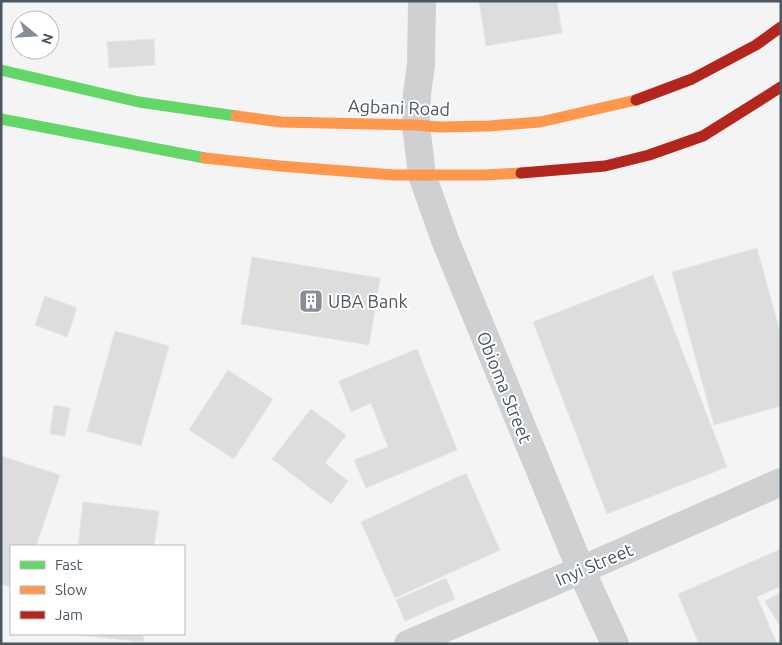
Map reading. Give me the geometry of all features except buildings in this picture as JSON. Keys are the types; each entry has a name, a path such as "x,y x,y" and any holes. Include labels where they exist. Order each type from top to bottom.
{"main road":[{"name":"Agbani Road","path":"1,70 138,102 281,122 439,127 479,126 540,122 636,100 692,79 756,44 781,27"},
{"path":"1,119 209,159 394,175 485,175 605,166 649,155 703,136 781,87"}],"street":[{"name":"Obioma Street","path":"422,1 421,66 417,94 416,125 422,175 445,240 581,570 615,644"},
{"name":"Inyi Street","path":"408,644 781,482"}],"traffic: fast":[{"path":"1,70 139,102 236,116"},
{"path":"1,119 205,158"}],"traffic: slow":[{"path":"236,116 281,122 439,127 489,126 540,122 636,100"},
{"path":"205,158 394,175 521,173"}],"traffic: jam":[{"path":"636,100 692,79 756,45 781,27"},
{"path":"521,173 605,166 649,155 703,136 781,87"}],"place":[{"name":"UBA Bank","path":"311,301"}]}
